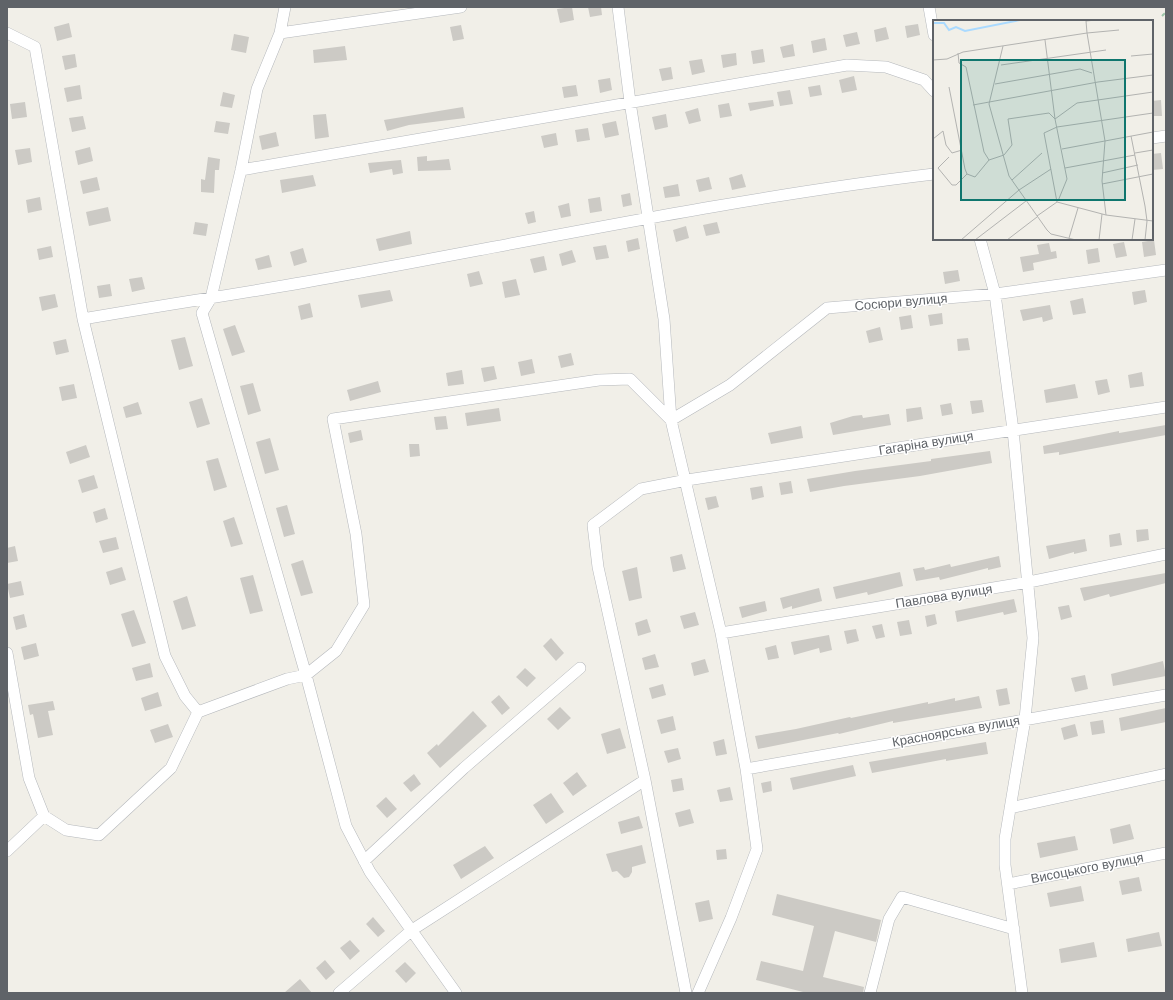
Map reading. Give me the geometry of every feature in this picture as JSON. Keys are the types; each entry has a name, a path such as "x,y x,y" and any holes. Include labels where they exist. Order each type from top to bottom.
{"street":[{"path":"285,7 280,33 257,89 241,170 211,298 202,313 306,675 346,826 370,872 456,993"},
{"path":"280,33 461,7"},
{"path":"618,7 647,218 664,318 671,420 687,480 721,633 746,769 757,849 731,918 698,993"},
{"path":"929,7 933,29"},
{"path":"7,33 35,47 83,319 165,656 185,696 198,712"},
{"path":"241,170 848,65 886,66 924,80 933,90"},
{"path":"1153,138 1166,136"},
{"path":"83,319 314,280 647,218 867,182 933,174"},
{"path":"980,240 995,294 1013,430 1029,582 1033,638 1025,719 1005,839 1005,865 1022,993"},
{"name":"Сосюри вулиця","path":"671,420 730,385 827,308 995,294 1166,270"},
{"path":"7,653 29,778 44,816 66,830 99,835 171,768 198,712 287,679 306,675 336,651 364,605 356,534 333,419 599,380 630,379 671,420"},
{"name":"Гагаріна вулиця","path":"645,780 598,567 593,525 641,489 687,480 1166,407"},
{"name":"Павлова вулиця","path":"721,633 1029,582 1166,554"},
{"path":"364,861 464,768 580,668"},
{"name":"Красноярська вулиця","path":"746,769 1166,695"},
{"path":"1010,808 1166,774"},
{"path":"339,993 412,930 645,780 686,993"},
{"path":"7,851 44,816"},
{"name":"Висоцького вулиця","path":"1008,884 1166,853"},
{"path":"870,993 889,919 902,897 1014,929"}],"path":[{"path":"1162,16 1166,12"}],"building":[{"path":"572,7 574,20 560,23 557,9"},
{"path":"588,7 601,7 602,15 590,17"},
{"path":"69,23 72,37 57,41 54,27"},
{"path":"918,24 920,35 907,38 905,26"},
{"path":"461,25 464,39 453,41 450,27"},
{"path":"886,27 889,39 876,42 874,30"},
{"path":"857,32 860,44 846,47 843,35"},
{"path":"234,34 249,37 246,53 231,50"},
{"path":"825,38 827,50 813,53 811,41"},
{"path":"793,44 795,56 783,58 780,47"},
{"path":"345,46 347,60 314,63 313,50"},
{"path":"763,49 765,62 753,64 751,51"},
{"path":"736,53 737,65 723,68 721,55"},
{"path":"75,54 77,67 65,70 62,56"},
{"path":"702,59 705,72 692,75 689,61"},
{"path":"671,67 673,79 662,81 659,69"},
{"path":"854,76 857,90 842,93 839,80"},
{"path":"610,78 612,90 600,93 598,80"},
{"path":"80,85 82,99 67,102 64,88"},
{"path":"576,85 578,96 564,98 562,87"},
{"path":"820,85 822,95 810,97 808,87"},
{"path":"790,90 793,104 780,106 777,92"},
{"path":"223,92 235,95 232,108 220,106"},
{"path":"773,100 774,106 750,111 748,103"},
{"path":"1161,100 1162,116 1153,116 1153,101"},
{"path":"25,102 27,117 12,119 10,104"},
{"path":"729,103 732,116 720,118 718,105"},
{"path":"463,107 465,118 409,125 387,131 384,120"},
{"path":"698,108 701,121 689,124 685,112"},
{"path":"326,114 329,137 315,139 313,115"},
{"path":"666,114 668,127 655,130 652,117"},
{"path":"83,116 86,129 72,132 69,118"},
{"path":"216,121 230,123 228,134 214,132"},
{"path":"616,121 619,135 605,138 602,124"},
{"path":"588,128 590,140 577,142 575,130"},
{"path":"276,132 279,146 262,150 259,136"},
{"path":"556,133 558,145 544,148 541,136"},
{"path":"90,147 93,161 78,165 75,151"},
{"path":"30,148 32,162 18,165 15,150"},
{"path":"1161,153 1163,169 1153,170 1153,154"},
{"path":"427,156 427,161 449,159 451,170 418,171 417,157"},
{"path":"208,157 220,159 219,170 215,170 214,193 201,192 201,179 205,180"},
{"path":"401,160 403,173 393,175 392,169 370,173 368,163"},
{"path":"742,174 746,187 732,190 729,178"},
{"path":"313,175 316,186 282,193 280,180"},
{"path":"97,177 100,190 83,194 80,181"},
{"path":"709,177 712,189 699,192 696,180"},
{"path":"678,184 680,196 665,198 663,187"},
{"path":"630,193 632,205 623,207 621,195"},
{"path":"40,197 42,210 28,213 26,200"},
{"path":"600,197 602,211 590,213 588,199"},
{"path":"569,203 571,216 561,218 558,206"},
{"path":"108,207 111,221 89,226 86,212"},
{"path":"534,211 536,222 528,224 525,213"},
{"path":"195,222 208,224 206,236 193,234"},
{"path":"717,222 720,233 706,236 703,225"},
{"path":"686,226 689,238 676,242 673,230"},
{"path":"410,231 412,244 379,251 376,239"},
{"path":"638,238 640,249 628,252 626,241"},
{"path":"1154,240 1156,255 1144,257 1142,242"},
{"path":"1124,242 1127,256 1116,258 1113,244"},
{"path":"1049,243 1051,252 1056,251 1057,258 1033,263 1034,270 1023,272 1020,257 1039,254 1037,245"},
{"path":"606,245 609,258 596,260 593,247"},
{"path":"51,246 53,257 39,260 37,249"},
{"path":"303,248 307,262 294,266 290,252"},
{"path":"1098,248 1100,262 1088,264 1086,250"},
{"path":"572,250 576,262 562,266 559,254"},
{"path":"269,255 272,267 258,270 255,259"},
{"path":"544,256 547,270 534,273 530,259"},
{"path":"958,270 960,281 945,284 943,272"},
{"path":"479,271 483,284 470,287 467,274"},
{"path":"142,277 145,289 132,292 129,279"},
{"path":"516,279 520,295 505,298 502,282"},
{"path":"110,284 112,296 99,298 97,286"},
{"path":"390,290 393,301 361,308 358,295"},
{"path":"1145,290 1147,302 1134,305 1132,292"},
{"path":"55,294 58,307 42,311 39,297"},
{"path":"1083,298 1086,313 1073,315 1070,301"},
{"path":"310,303 313,317 301,320 298,306"},
{"path":"1050,305 1053,319 1043,322 1042,317 1023,321 1020,310"},
{"path":"942,313 943,324 930,326 928,315"},
{"path":"911,315 913,328 901,330 899,317"},
{"path":"235,325 245,352 232,356 223,329"},
{"path":"880,327 883,340 869,343 866,331"},
{"path":"185,337 193,366 179,370 171,340"},
{"path":"968,338 970,350 958,351 957,339"},
{"path":"66,339 69,352 56,355 53,342"},
{"path":"571,353 574,365 561,368 558,356"},
{"path":"532,359 535,373 521,376 518,362"},
{"path":"494,366 497,379 484,382 481,368"},
{"path":"462,370 464,384 448,386 446,373"},
{"path":"1142,372 1144,386 1130,388 1128,375"},
{"path":"1107,379 1110,392 1098,395 1095,381"},
{"path":"378,381 381,392 350,401 347,390"},
{"path":"253,383 261,411 248,415 240,386"},
{"path":"74,384 77,398 62,401 59,387"},
{"path":"1075,384 1078,398 1046,403 1044,390"},
{"path":"202,398 210,424 197,428 189,402"},
{"path":"982,400 984,412 972,414 970,401"},
{"path":"138,402 142,414 126,418 123,407"},
{"path":"951,403 953,414 942,416 940,405"},
{"path":"921,407 923,419 907,422 906,409"},
{"path":"499,408 501,421 467,426 465,413"},
{"path":"889,414 891,425 833,435 830,423 853,416 862,415 863,418"},
{"path":"446,416 448,429 436,430 434,417"},
{"path":"1166,425 1166,435 1059,455 1059,452 1044,454 1043,446 1119,431 1119,433"},
{"path":"801,426 803,438 771,444 768,433"},
{"path":"361,430 363,440 350,443 348,433"},
{"path":"270,438 279,470 265,474 256,442"},
{"path":"409,444 419,444 420,456 410,457"},
{"path":"86,445 90,457 70,464 66,452"},
{"path":"990,451 992,463 920,476 810,492 807,479 931,461 931,459"},
{"path":"218,458 227,487 214,491 206,461"},
{"path":"94,475 98,488 82,493 78,480"},
{"path":"791,481 793,493 781,495 779,483"},
{"path":"762,486 764,497 752,500 750,488"},
{"path":"716,496 719,507 708,510 705,498"},
{"path":"287,505 295,534 284,537 276,508"},
{"path":"105,508 108,519 96,523 93,512"},
{"path":"234,517 243,544 231,547 223,521"},
{"path":"1148,529 1149,540 1137,542 1136,530"},
{"path":"1120,533 1122,545 1110,547 1109,535"},
{"path":"116,537 119,549 103,553 99,541"},
{"path":"1085,539 1087,551 1074,554 1074,552 1049,559 1046,546"},
{"path":"15,546 18,561 7,563 7,548"},
{"path":"682,554 686,569 673,572 670,557"},
{"path":"999,556 1001,567 988,570 988,568 940,580 939,577 916,581 913,569 924,567 925,570 950,564 951,567"},
{"path":"303,560 313,593 301,596 291,564"},
{"path":"122,567 126,580 110,585 106,572"},
{"path":"637,567 642,598 629,601 622,571"},
{"path":"900,572 903,586 868,595 867,592 836,599 833,587"},
{"path":"1166,573 1166,583 1110,597 1109,594 1084,601 1080,588"},
{"path":"253,575 263,611 250,614 240,578"},
{"path":"21,581 24,595 10,598 7,584"},
{"path":"819,588 822,601 792,609 792,606 783,609 780,598"},
{"path":"187,596 196,626 182,630 173,601"},
{"path":"1014,599 1017,612 1004,615 1003,612 957,622 955,611"},
{"path":"765,601 767,611 742,618 739,607"},
{"path":"1069,605 1072,617 1061,620 1058,607"},
{"path":"134,610 146,643 132,647 121,614"},
{"path":"695,612 699,625 684,629 680,616"},
{"path":"24,614 27,627 16,630 13,617"},
{"path":"935,614 937,624 927,627 925,616"},
{"path":"647,619 651,632 638,636 635,623"},
{"path":"909,620 912,634 900,636 897,622"},
{"path":"882,624 885,637 876,639 872,626"},
{"path":"856,629 859,641 847,644 844,631"},
{"path":"829,635 832,650 820,653 819,648 794,655 791,642"},
{"path":"551,638 564,653 556,661 543,646"},
{"path":"36,643 39,656 24,660 21,647"},
{"path":"776,645 779,658 768,660 765,648"},
{"path":"655,654 659,667 645,670 642,658"},
{"path":"705,659 709,672 694,676 691,663"},
{"path":"1163,661 1166,676 1113,686 1111,674"},
{"path":"150,663 153,677 136,681 132,668"},
{"path":"525,668 536,678 527,687 516,677"},
{"path":"1085,675 1088,689 1075,692 1071,678"},
{"path":"663,684 666,695 652,699 649,688"},
{"path":"1007,688 1010,704 999,706 996,690"},
{"path":"158,692 162,706 145,711 141,698"},
{"path":"499,695 510,708 502,715 491,702"},
{"path":"979,696 982,708 893,723 893,721 839,734 758,749 755,736 928,702 928,704 955,698 955,701"},
{"path":"53,701 55,710 48,711 53,735 38,738 33,714 30,715 28,705"},
{"path":"560,707 571,718 558,730 547,719"},
{"path":"1166,708 1166,722 1121,731 1119,718"},
{"path":"473,711 487,726 440,768 427,753 437,744 438,746"},
{"path":"673,716 676,730 661,734 657,720"},
{"path":"1103,720 1105,733 1092,735 1090,722"},
{"path":"168,724 173,737 155,743 150,730"},
{"path":"1075,724 1078,736 1064,740 1061,728"},
{"path":"620,728 626,748 607,754 601,734"},
{"path":"724,739 727,754 716,756 713,742"},
{"path":"986,742 988,754 946,761 946,759 872,773 869,762"},
{"path":"678,748 681,759 668,763 664,751"},
{"path":"853,765 856,776 793,790 790,778"},
{"path":"577,772 587,786 573,796 563,783"},
{"path":"414,774 421,784 411,792 403,783"},
{"path":"682,778 684,790 673,792 671,780"},
{"path":"771,781 772,791 763,793 761,783"},
{"path":"730,787 733,800 720,802 717,790"},
{"path":"551,793 564,812 546,824 533,805"},
{"path":"386,797 397,809 387,818 376,806"},
{"path":"690,809 694,823 679,827 675,813"},
{"path":"639,816 643,828 621,834 618,822"},
{"path":"1130,824 1134,839 1113,844 1110,829"},
{"path":"1075,836 1078,850 1040,858 1037,843"},
{"path":"642,845 646,863 632,867 632,872 629,877 624,878 617,871 612,872 606,854"},
{"path":"485,846 494,858 461,879 453,865"},
{"path":"726,849 727,859 717,860 716,850"},
{"path":"1139,877 1142,891 1122,895 1119,881"},
{"path":"1081,886 1084,901 1050,907 1047,893"},
{"path":"777,894 881,920 876,942 835,931 823,977 864,987 863,993 807,993 756,980 761,961 803,971 814,926 772,915"},
{"path":"709,900 713,919 699,922 695,903"},
{"path":"373,917 385,931 378,937 366,924"},
{"path":"1159,932 1162,946 1128,952 1126,939"},
{"path":"350,940 360,951 350,960 340,948"},
{"path":"1094,942 1097,957 1061,963 1059,949"},
{"path":"325,960 335,972 326,980 316,968"},
{"path":"405,962 416,973 406,983 395,971"},
{"path":"300,979 312,993 284,993"}]}
